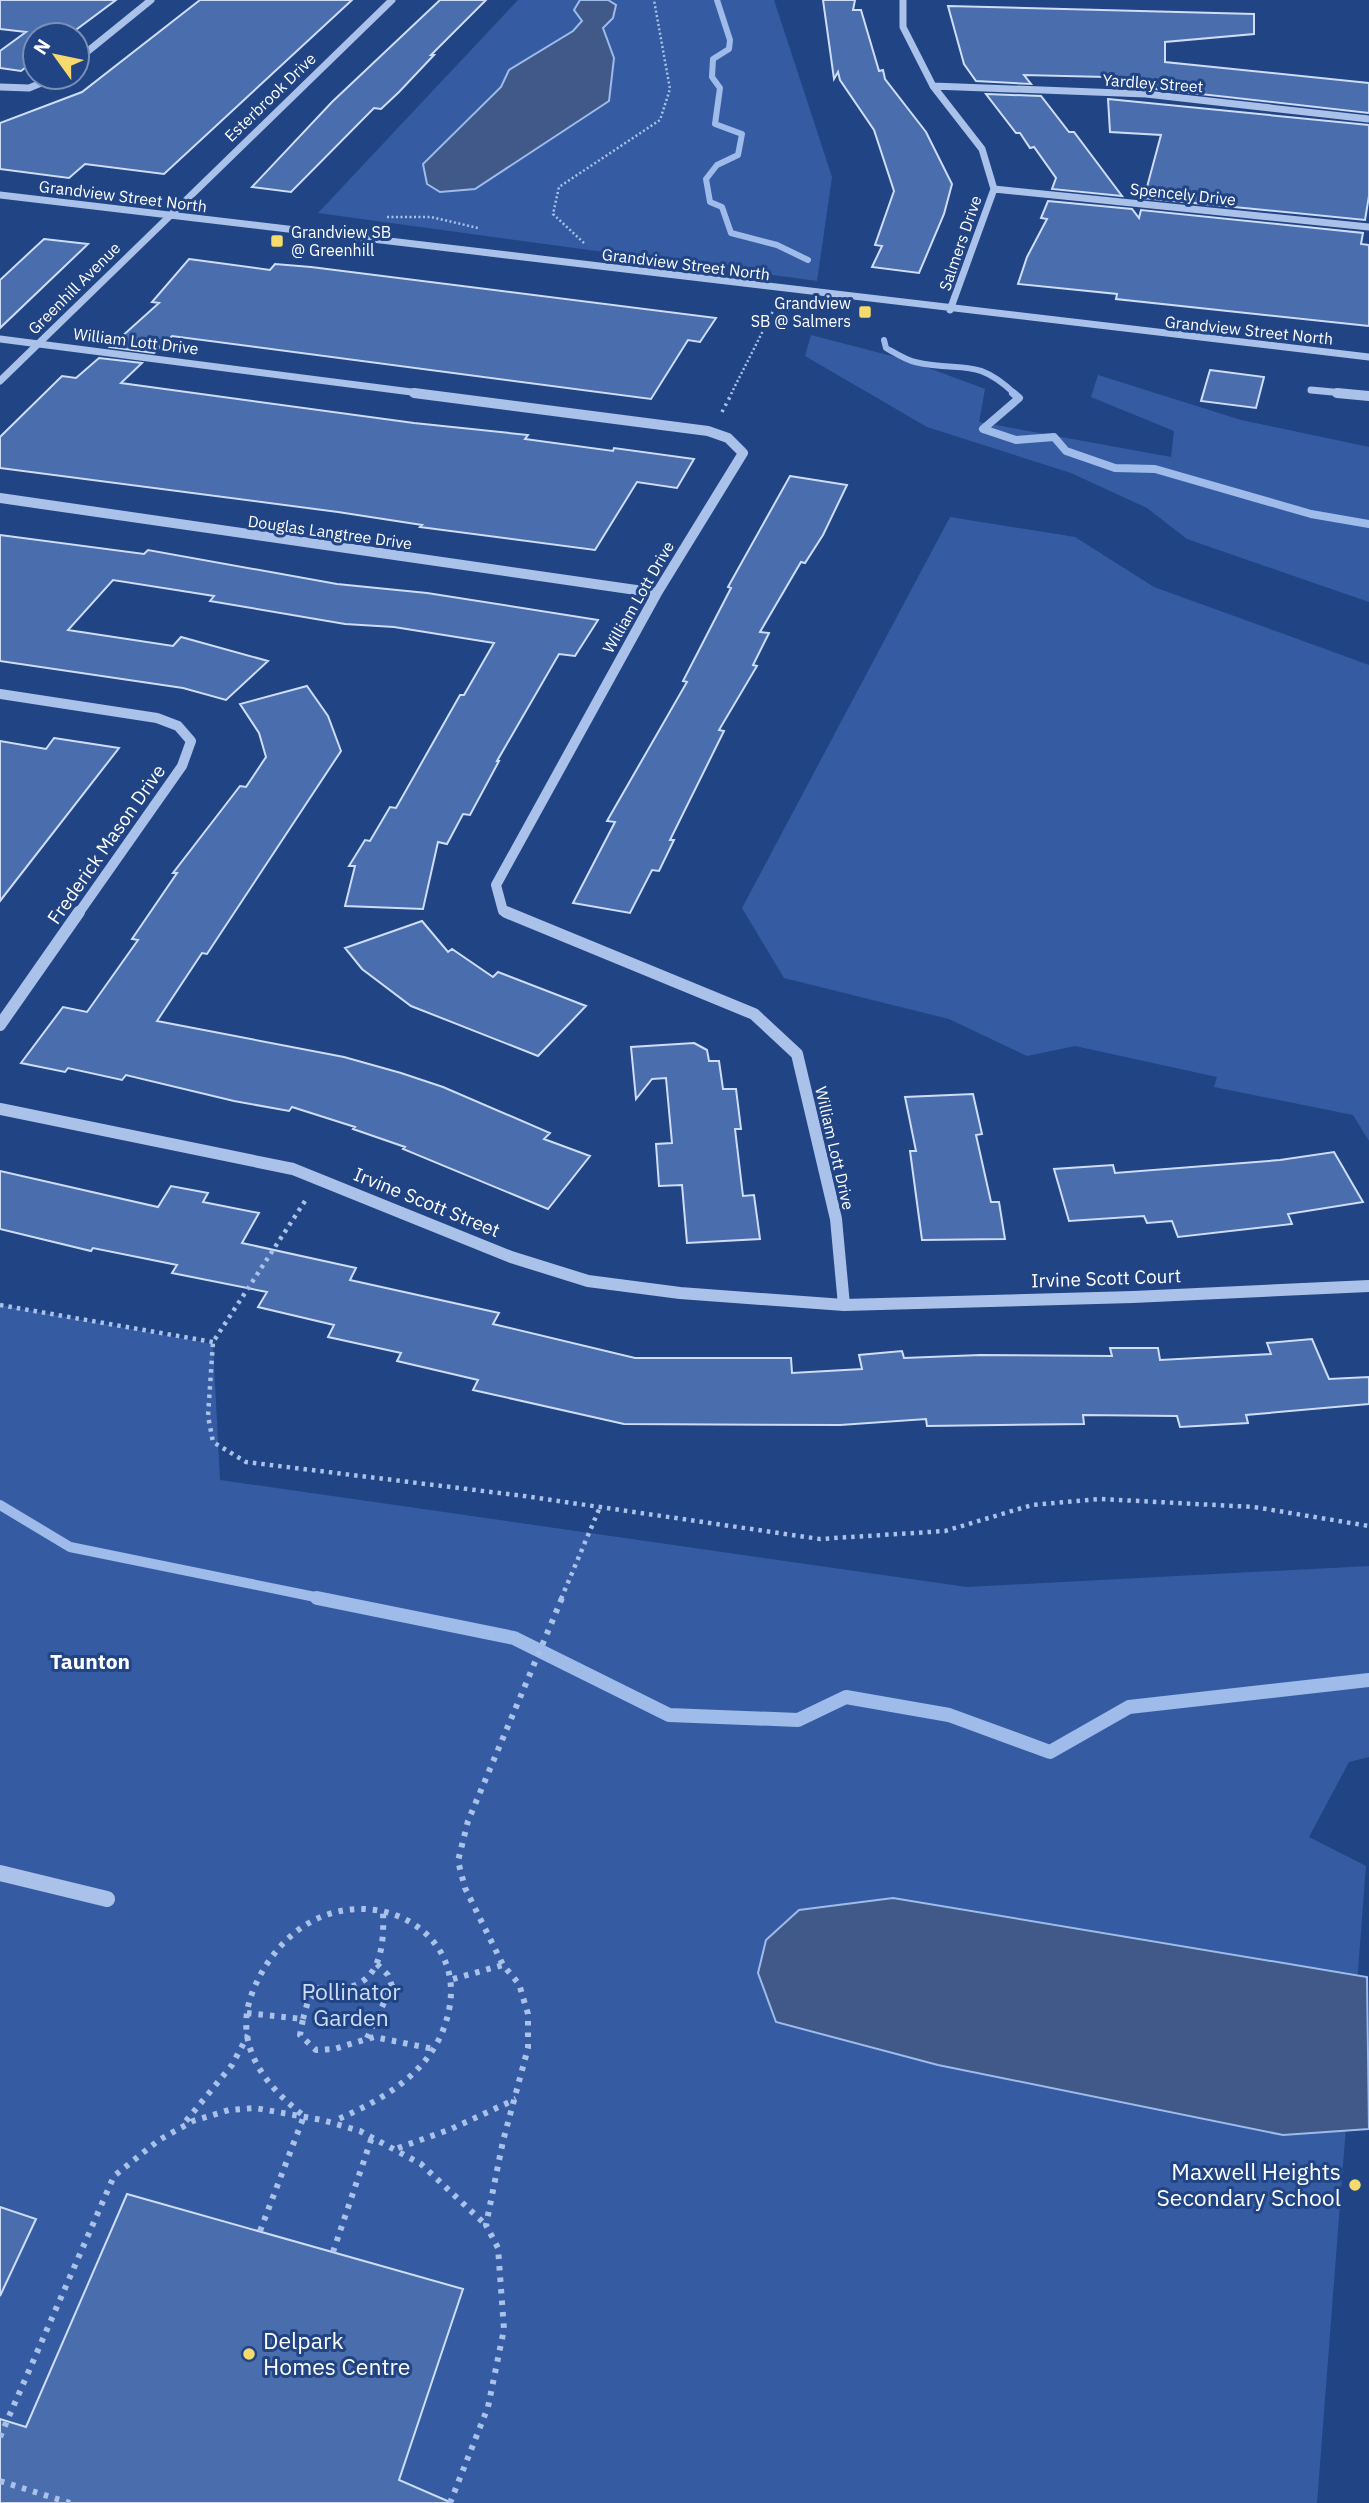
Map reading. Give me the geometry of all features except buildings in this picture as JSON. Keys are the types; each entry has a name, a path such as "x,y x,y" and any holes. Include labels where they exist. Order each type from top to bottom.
{"street":[{"path":"91,49 151,0"},
{"name":"Esterbrook Drive","path":"168,215 393,0"},
{"name":"Salmers Drive","path":"903,0 902,27 933,86 982,149 993,189 950,310"},
{"name":"Yardley Street","path":"933,86 1146,94 1369,119"},
{"path":"0,87 21,88"},
{"name":"Spencely Drive","path":"993,189 1369,227"},
{"name":"Grandview Street North","path":"0,195 950,310 1369,357"},
{"name":"Greenhill Avenue","path":"0,381 168,215"},
{"name":"William Lott Drive","path":"0,339 694,429 728,438 743,453 657,593 496,885 503,911 754,1014 797,1054 836,1219 844,1305"},
{"path":"1311,390 1369,396"},
{"name":"Douglas Langtree Drive","path":"0,498 657,593"},
{"name":"Frederick Mason Drive","path":"0,694 157,718 178,726 191,741 182,766 0,1024"},
{"name":"Irvine Scott Street","path":"0,1109 293,1169 512,1257 588,1281 680,1293 844,1305"},
{"name":"Irvine Scott Court","path":"844,1305 1133,1297 1369,1286"},
{"path":"0,1873 107,1899"}],"path":[{"path":"577,265 587,250 582,240 553,214 559,187 660,120 670,89 654,0"},
{"path":"720,416 774,311"},
{"path":"316,1205 303,1200 213,1342 208,1416 213,1442 246,1462 600,1507 820,1539 946,1531 1032,1505 1100,1499 1254,1507 1369,1526"},
{"path":"0,1305 213,1342"},
{"path":"486,2225 503,2141 517,2098 528,2048 528,2014 519,1984 503,1965 465,1888 458,1861 468,1821 600,1507"},
{"path":"304,2116 279,2098 258,2073 247,2013 256,1980 268,1960 296,1929 322,1914 347,1909 383,1912 426,1933 443,1952 453,1979 449,2016 434,2049 410,2079 378,2103 335,2120"},
{"path":"383,1912 384,1927 377,1964 356,1985 319,1988 312,1993 300,2035 306,2045 317,2051 337,2049 367,2038 385,2038 434,2049"},
{"path":"367,2038 392,1986 388,1975 377,1964"},
{"path":"453,1979 503,1965"},
{"path":"247,2013 303,2019"},
{"path":"184,2124 232,2064 249,2034"},
{"path":"397,2148 451,2129 517,2098"},
{"path":"0,2437 114,2176 142,2150 184,2124 220,2111 251,2108 335,2120 397,2148 430,2171 486,2225 498,2248 504,2329 488,2407 450,2503"},
{"path":"260,2231 304,2116"},
{"path":"333,2252 372,2137"},
{"path":"0,2481 70,2503"}],"green space":[{"path":"518,0 774,0 832,177 817,281 318,213"},
{"path":"811,335 907,360 985,389 979,422 1171,457 1174,431 1091,397 1098,375 1241,420 1369,447 1369,602 1187,539 1147,508 1071,473 927,427 805,356"},
{"path":"950,517 1075,537 1154,587 1369,665 1369,1141 1353,1115 1214,1087 1217,1077 1075,1046 1027,1056 949,1019 784,978 742,908"},
{"name":"Pollinator Garden","path":"0,1305 213,1344 220,1480 967,1587 1369,1566 1369,1757 1349,1762 1309,1837 1366,1866 1317,2503 0,2503"}],"shaded area":[{"path":"580,0 608,0 616,5 613,18 603,28 614,58 609,101 475,189 440,192 427,184 423,164 501,87 509,70 573,31 582,21 574,10"},
{"path":"893,1898 1367,1977 1369,2129 1283,2135 938,2065 776,2022 758,1973 766,1940 799,1910"}],"waterway":[{"path":"717,0 730,40 729,49 713,59 712,77 720,88 715,124 742,134 738,155 717,165 706,179 710,202 722,207 731,233 777,245 808,260"},
{"path":"884,340 886,348 908,360 978,370 1001,382 1015,394"},
{"path":"1013,393 1019,398 983,429 1016,440 1054,437 1066,451 1115,468 1155,469 1311,514 1369,524"},
{"path":"0,1505 70,1547 325,1599"},
{"path":"317,1598 514,1638 669,1715 798,1720 846,1697 949,1715 1050,1752 1129,1707 1369,1680"}],"place":[{"name":"Grandview SB @ Greenhill","path":"277,241"},
{"name":"Grandview SB @ Salmers","path":"865,312"},
{"name":"Maxwell Heights Secondary School","path":"1355,2185"},
{"name":"Delpark Homes Centre","path":"249,2354"}],"district":[{"name":"Taunton","path":"90,1662"}]}
